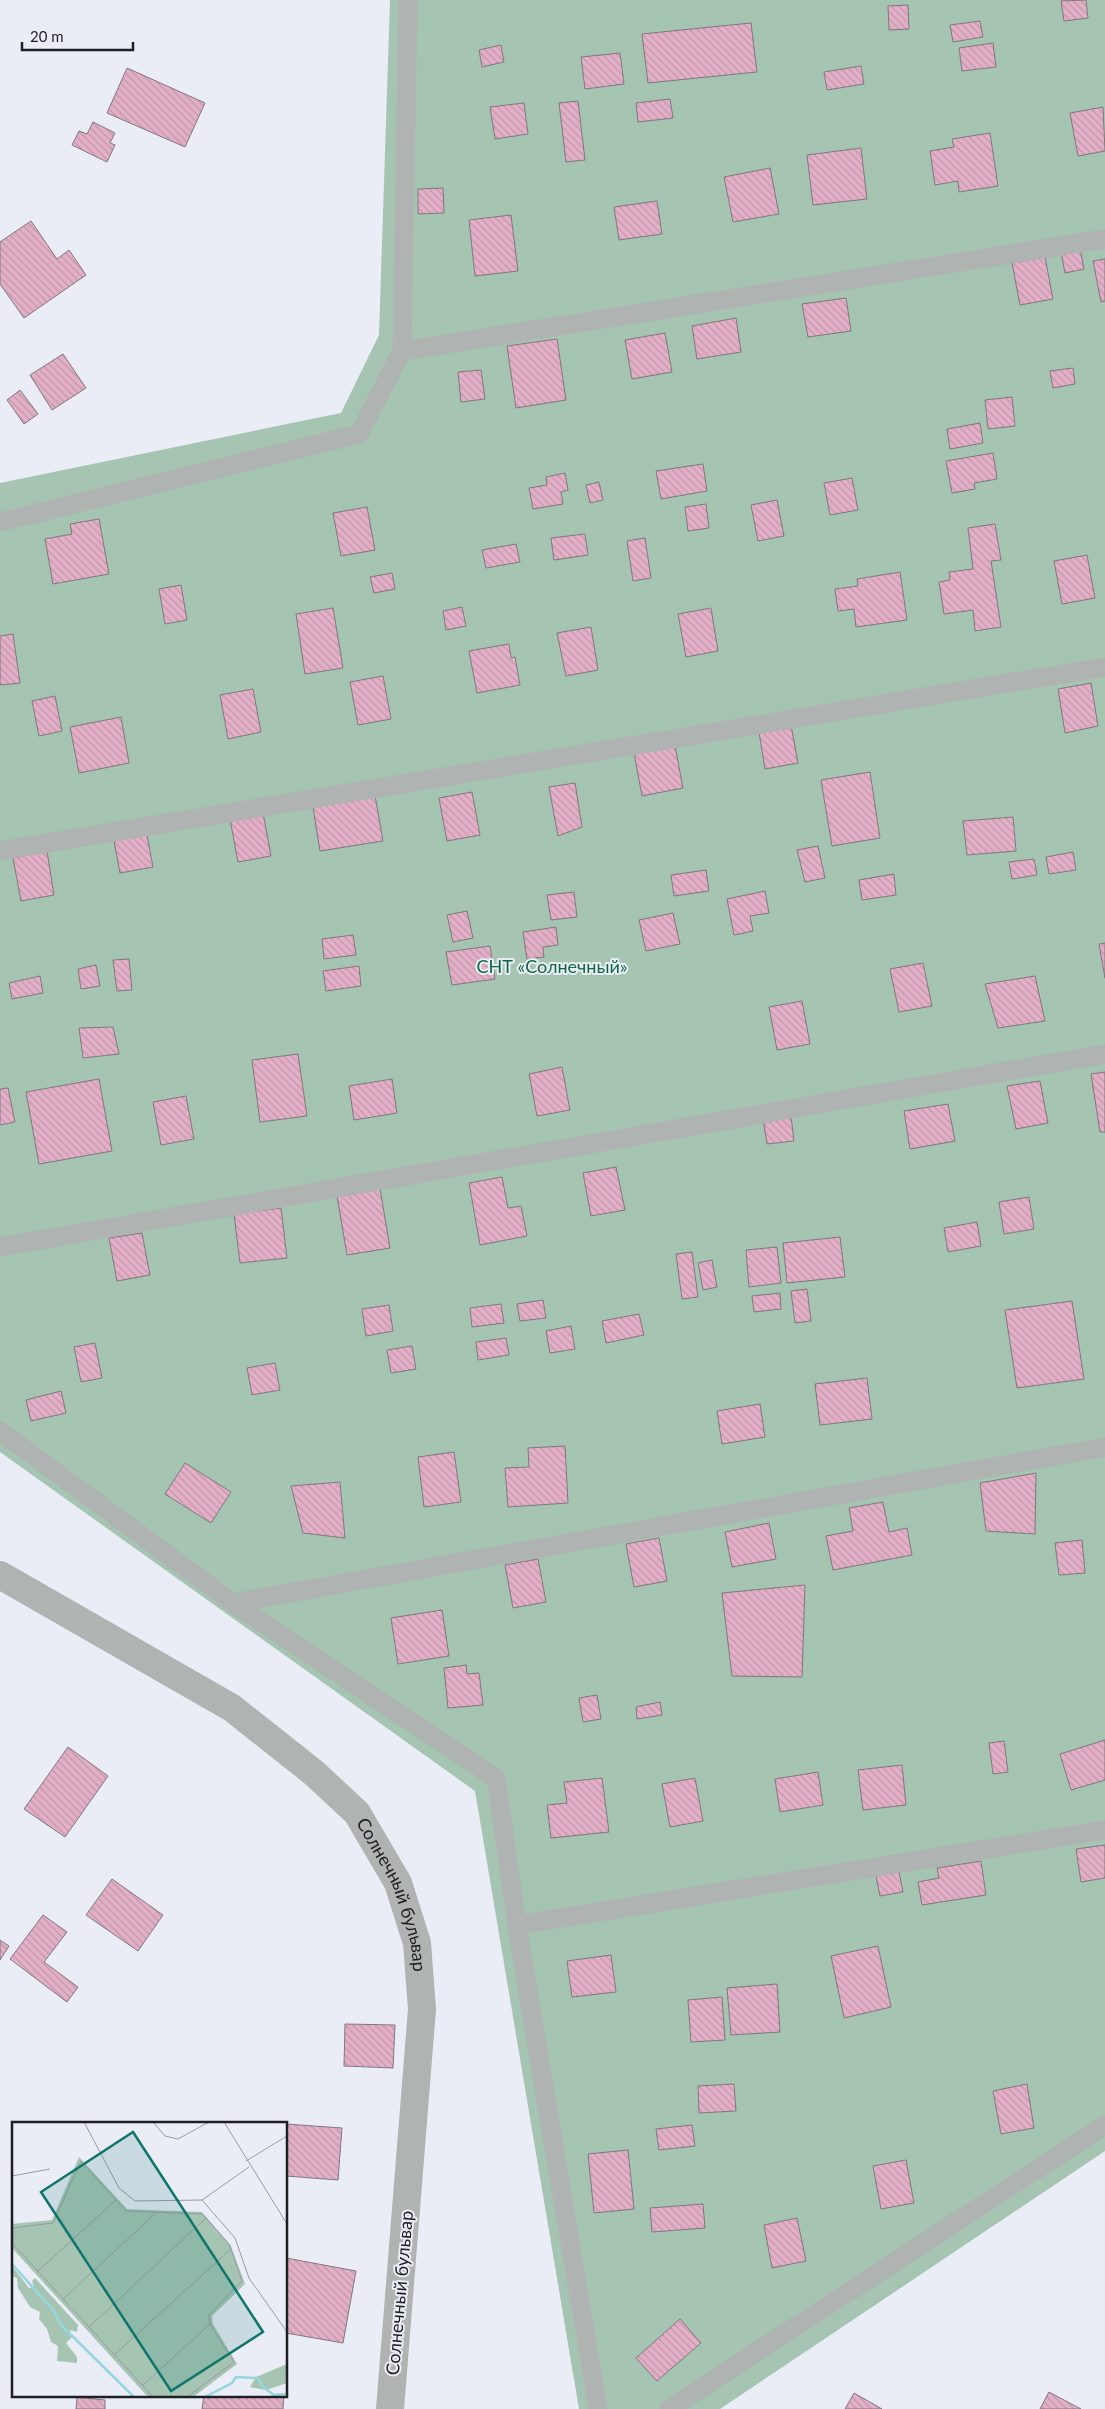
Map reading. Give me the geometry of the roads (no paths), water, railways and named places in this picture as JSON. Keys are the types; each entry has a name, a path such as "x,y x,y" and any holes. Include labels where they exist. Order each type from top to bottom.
{"street":[{"name":"Солнечный бульвар","path":"0,1575 232,1708 314,1773 357,1813 398,1883 417,1943 422,2009 390,2409"}],"lane":[{"path":"0,522 359,434 402,352 408,0"},
{"path":"402,352 1105,239"},
{"path":"0,851 1105,667"},
{"path":"0,1247 1105,1054"},
{"path":"0,1431 233,1603 496,1778 517,1924 598,2409"},
{"path":"233,1603 1105,1447"},
{"path":"517,1924 1105,1830"},
{"path":"669,2409 1105,2125"}],"park label":[{"name":"СНТ «Солнечный»","path":"552,967"}]}
